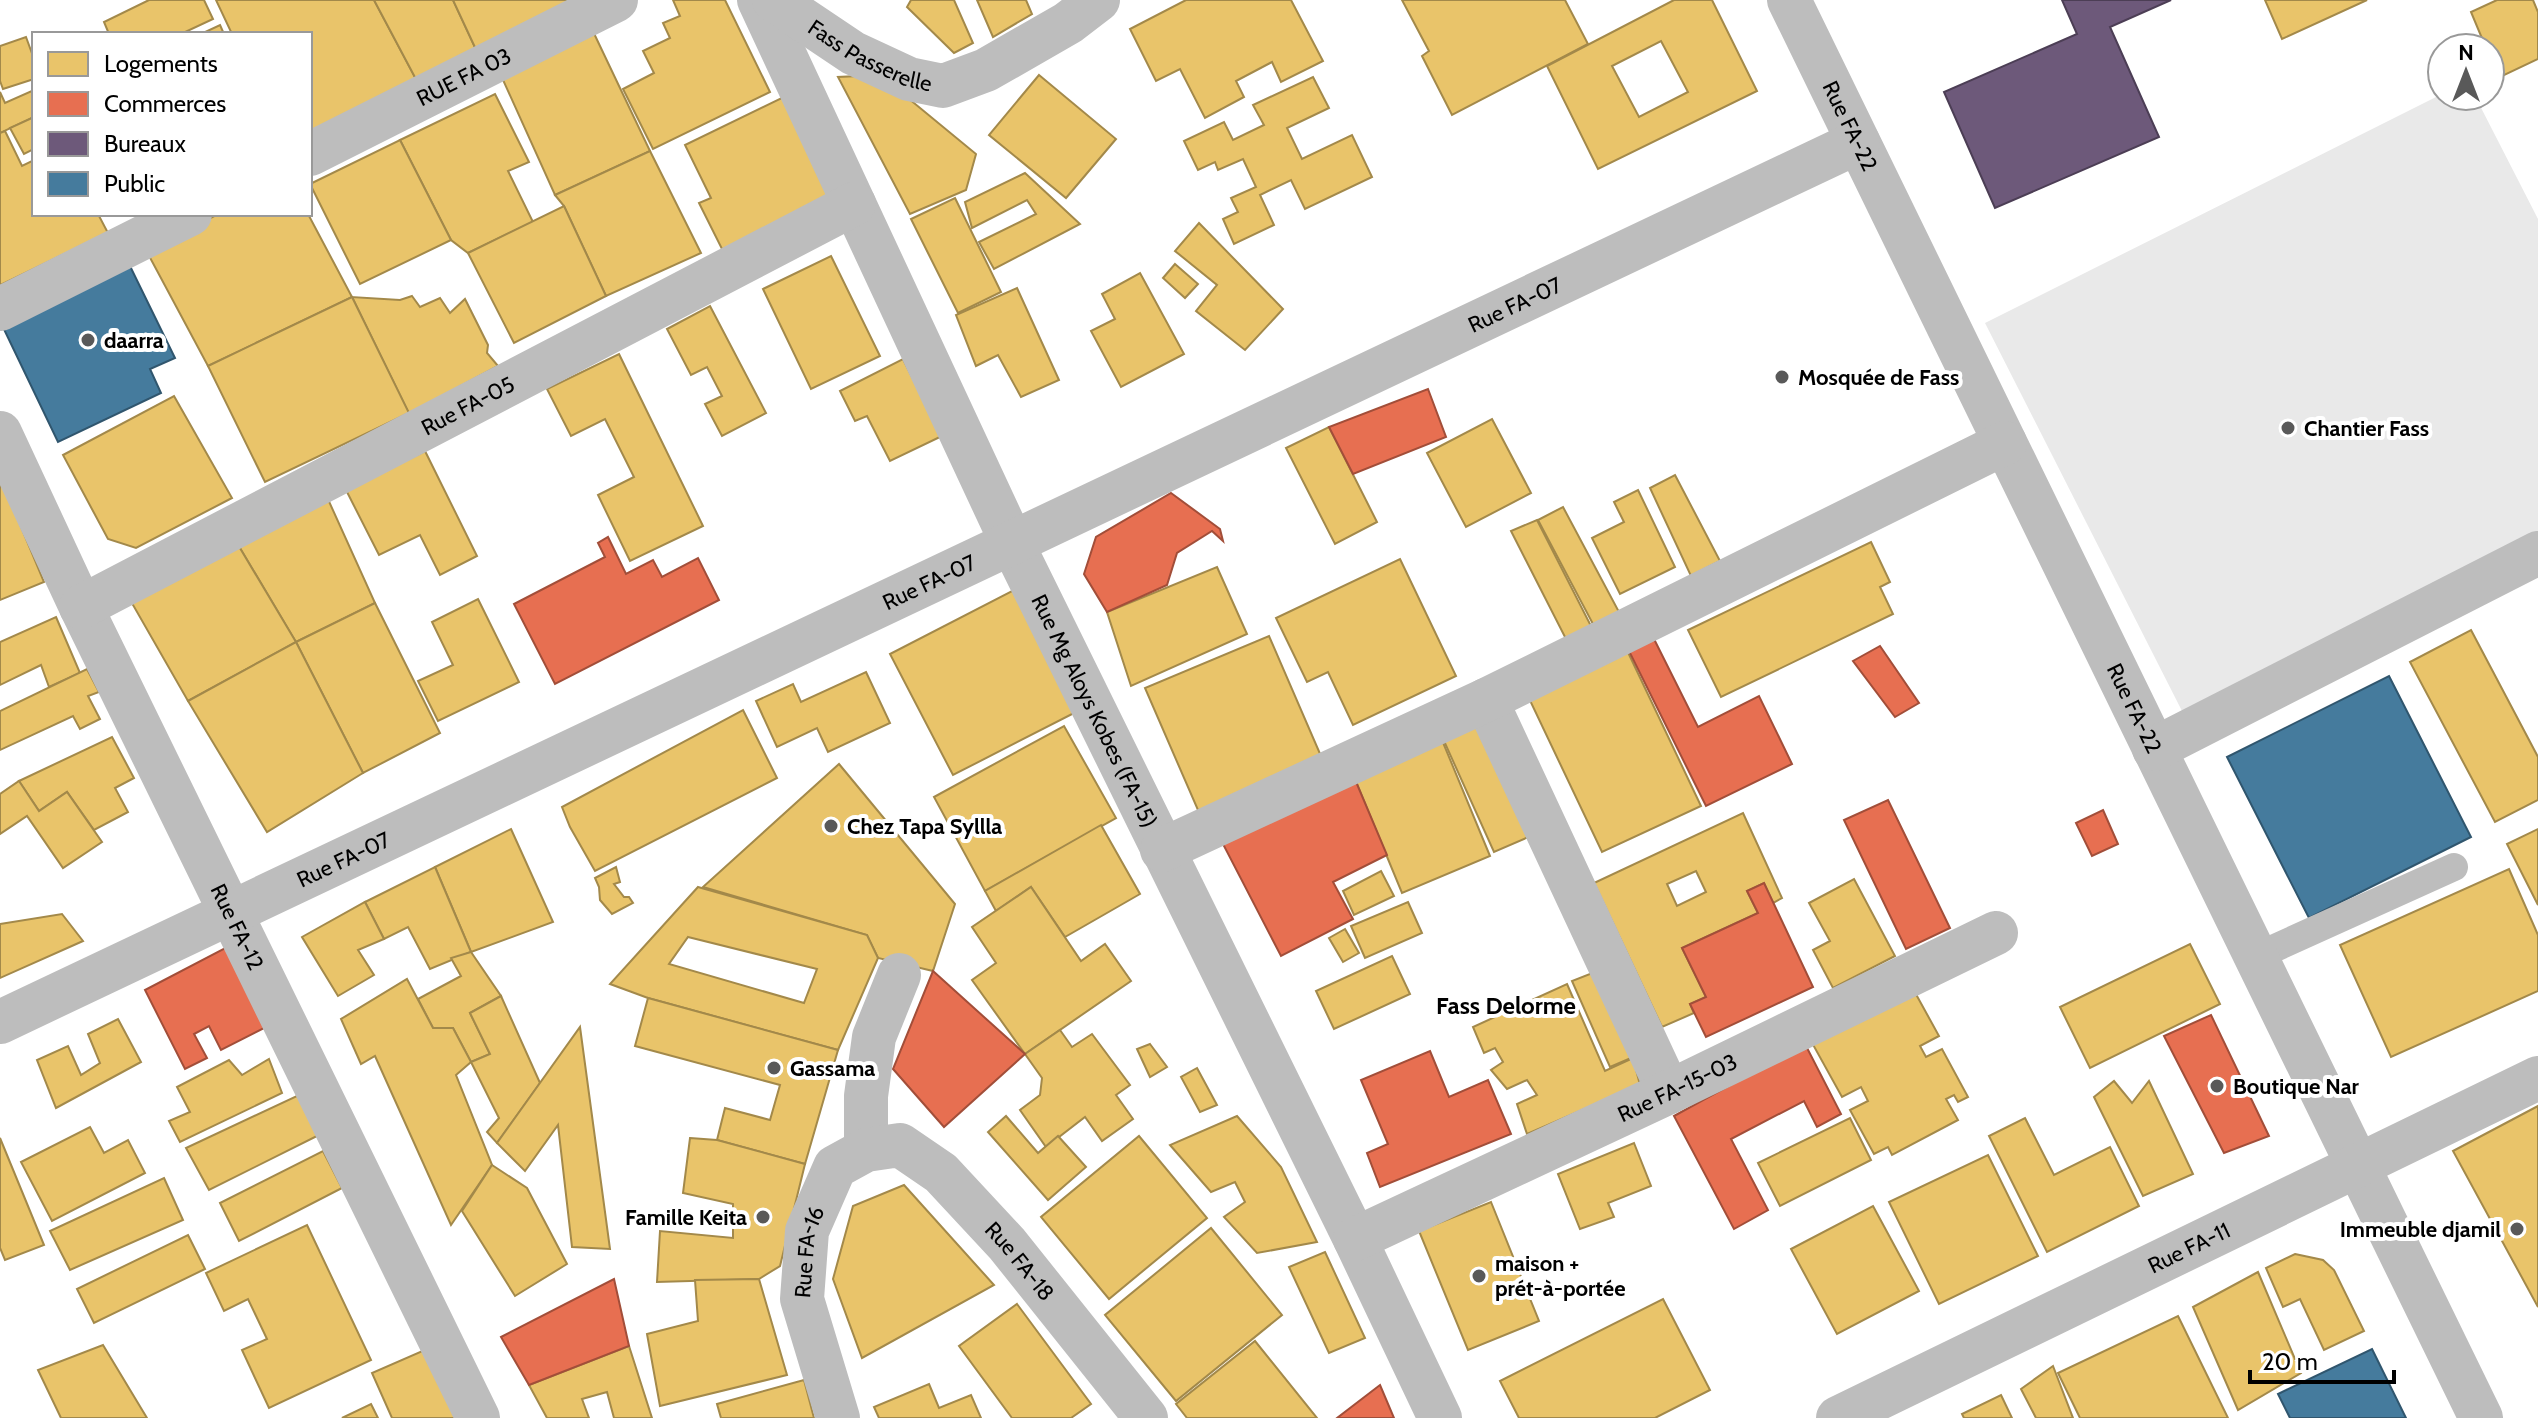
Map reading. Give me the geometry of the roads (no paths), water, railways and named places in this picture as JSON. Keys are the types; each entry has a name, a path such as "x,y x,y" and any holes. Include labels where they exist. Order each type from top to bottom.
{"street":[{"name":"RUE FA 03","path":"312,153 616,0"},
{"name":"Rue Mg Aloys Kobes (FA-15)","path":"759,0 1012,543 1440,1418"},
{"name":"Fass Passerelle","path":"774,0 853,53 909,79 943,86 986,70 1068,23 1098,0"},
{"name":"Rue FA-22","path":"1789,0 2481,1418"},
{"name":"Rue FA-07","path":"0,1022 1858,142"},
{"name":"Rue FA-05","path":"81,607 854,204"},
{"path":"0,309 186,216"},
{"name":"Rue FA-12","path":"0,433 81,607 478,1418"},
{"path":"1162,850 1486,700 2005,443"},
{"path":"2154,749 2538,553"},
{"path":"1486,700 1669,1092"},
{"name":"Rue FA-15-03","path":"1355,1239 1669,1092 1996,933"},
{"path":"866,1150 866,1096 874,1037 899,975"},
{"name":"Rue FA-11","path":"1838,1418 2538,1078"},
{"name":"Rue FA-18","path":"866,1150 900,1145 941,1173 1007,1244 1146,1418"},
{"name":"Rue FA-16","path":"838,1418 802,1299 807,1231 835,1167 866,1150"}],"lane":[{"path":"2255,957 2454,867"}],"place":[{"name":"daarra","path":"88,340"},
{"name":"Mosquée de Fass","path":"1782,377"},
{"name":"Chantier Fass","path":"2288,428"},
{"name":"Chez Tapa Syllla","path":"831,826"},
{"name":"Gassama","path":"774,1068"},
{"name":"Boutique Nar","path":"2217,1086"},
{"name":"Famille Keita","path":"763,1217"},
{"name":"Immeuble djamil","path":"2517,1229"},
{"name":"maison + prét-à-portée","path":"1479,1276"}],"district":[{"name":"Fass Delorme","path":"1506,1006"}]}
